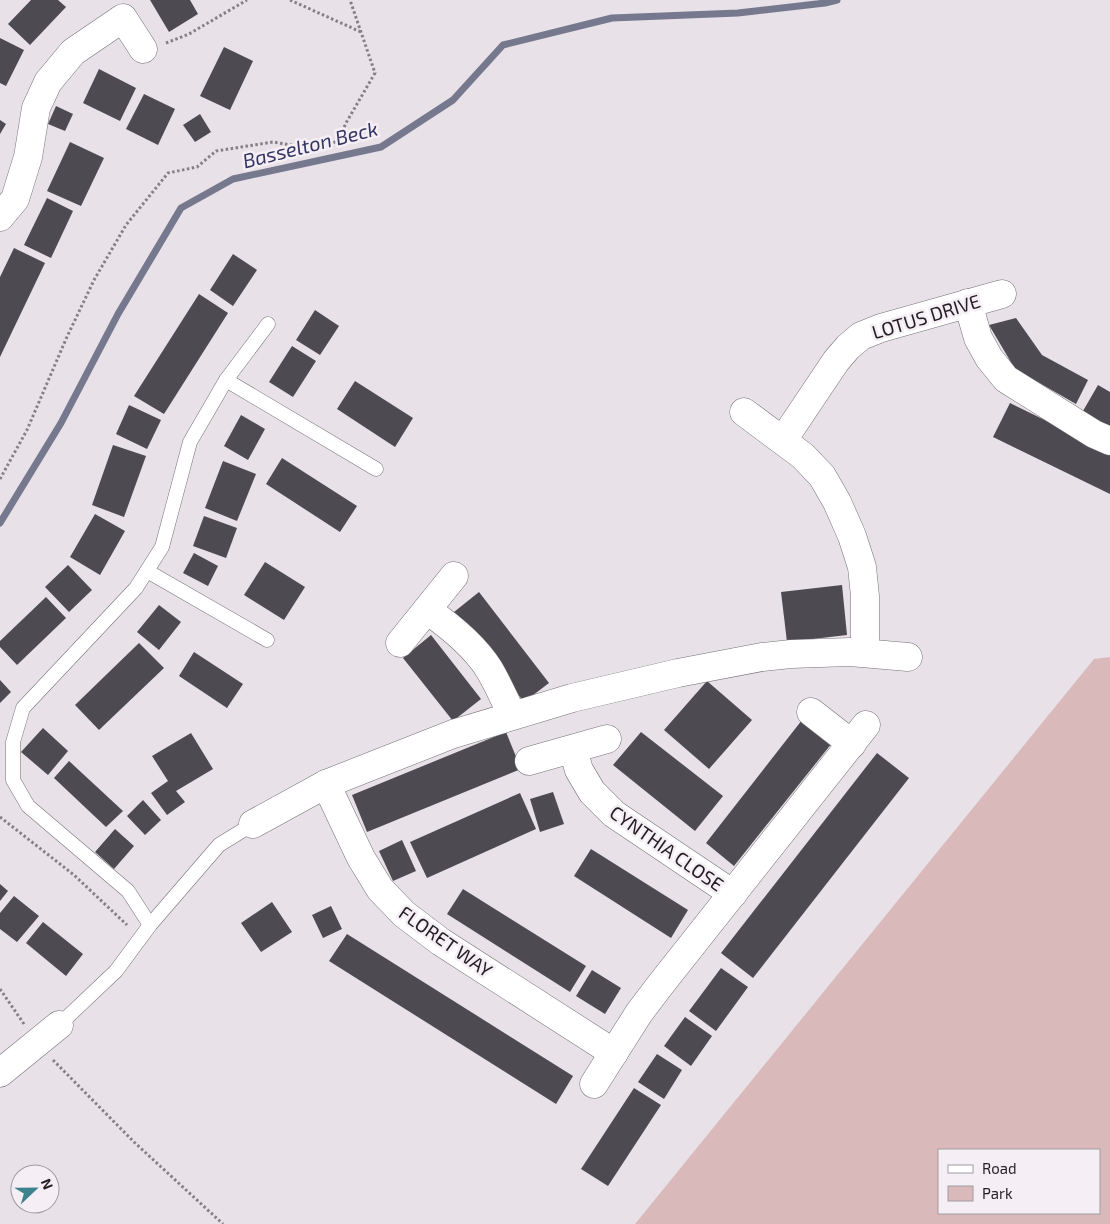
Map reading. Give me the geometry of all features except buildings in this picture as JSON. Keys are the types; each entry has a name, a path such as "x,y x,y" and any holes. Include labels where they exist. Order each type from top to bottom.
{"street":[{"path":"0,217 15,199 28,157 36,108 48,82 73,52 120,9 143,50"},
{"name":"LOTUS DRIVE","path":"783,440 836,361 861,336 881,328 1002,294"},
{"path":"968,303 978,338 989,358 1006,379 1094,434 1110,440"},
{"path":"744,412 803,456 822,476 837,502 852,536 862,567 865,596 865,653"},
{"path":"400,643 454,576"},
{"path":"427,610 459,635 475,651 489,669 512,715"},
{"path":"253,824 326,784 453,734 512,715 625,685 762,658 821,652 865,653 908,657"},
{"path":"594,1084 650,998 859,734 811,712"},
{"path":"529,761 607,739"},
{"name":"CYNTHIA CLOSE","path":"573,750 579,770 592,792 614,814 733,894"},
{"name":"FLORET WAY","path":"326,784 361,858 380,889 404,914 441,942 614,1053"},
{"path":"0,1073 59,1025"}],"lane":[{"path":"150,926 128,891 28,806 14,780 13,742 23,708 136,588 147,571 162,546 190,442 226,380 268,324"},
{"path":"226,380 376,469"},
{"path":"147,571 267,640"},
{"path":"59,1025 116,971 140,938 219,845 253,824"}],"path":[{"path":"143,50 189,34 247,0"},
{"path":"290,0 362,32"},
{"path":"0,479 28,430 66,339 94,280 126,225 168,173 197,167 216,150 273,142 315,149 338,142 346,123 375,73 350,0"},
{"path":"0,817 74,875 140,938"},
{"path":"0,990 36,1043 134,1142 223,1224"}],"green space":[{"path":"1110,657 1110,1224 635,1224 1094,659"}],"waterway":[{"name":"Basselton Beck","path":"0,523 61,423 118,314 181,208 233,179 381,147 453,100 503,45 612,18 738,13 837,0"}]}
